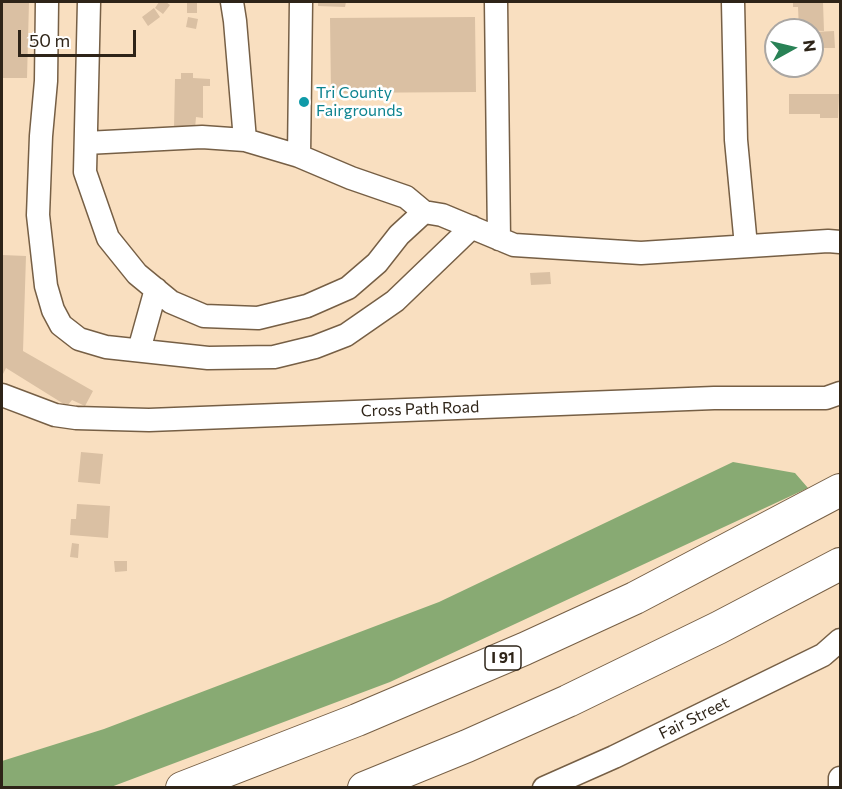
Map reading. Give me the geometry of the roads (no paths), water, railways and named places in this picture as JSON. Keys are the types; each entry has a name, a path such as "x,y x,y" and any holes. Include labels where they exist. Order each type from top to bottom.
{"highway":[{"name":"I 91","path":"182,788 357,720 524,649 635,598 840,490"},
{"path":"364,788 568,701 675,650 840,564"}],"street":[{"path":"47,2 46,81 38,215 46,286 53,310 61,325 79,339 106,347 208,358 274,357 315,347 346,335 395,302 472,227"},
{"path":"89,2 85,172 108,238 136,273 171,302 204,316 258,318 307,306 348,288 377,263 399,235 423,212"},
{"path":"232,2 245,140"},
{"path":"299,156 301,2"},
{"path":"496,2 499,239"},
{"path":"733,2 736,140 746,246"},
{"path":"86,143 202,137 245,140 299,156 351,178 406,197 423,212 442,215 514,245 641,253 840,242"},
{"path":"139,350 156,289"},
{"name":"Cross Path Road","path":"2,395 55,415 149,420 714,398 826,398 840,393"},
{"name":"Fair Street","path":"544,788 614,757 823,655 840,640"},
{"path":"840,778 840,788"}],"place":[{"name":"Tri County Fairgrounds","path":"304,102"}]}
